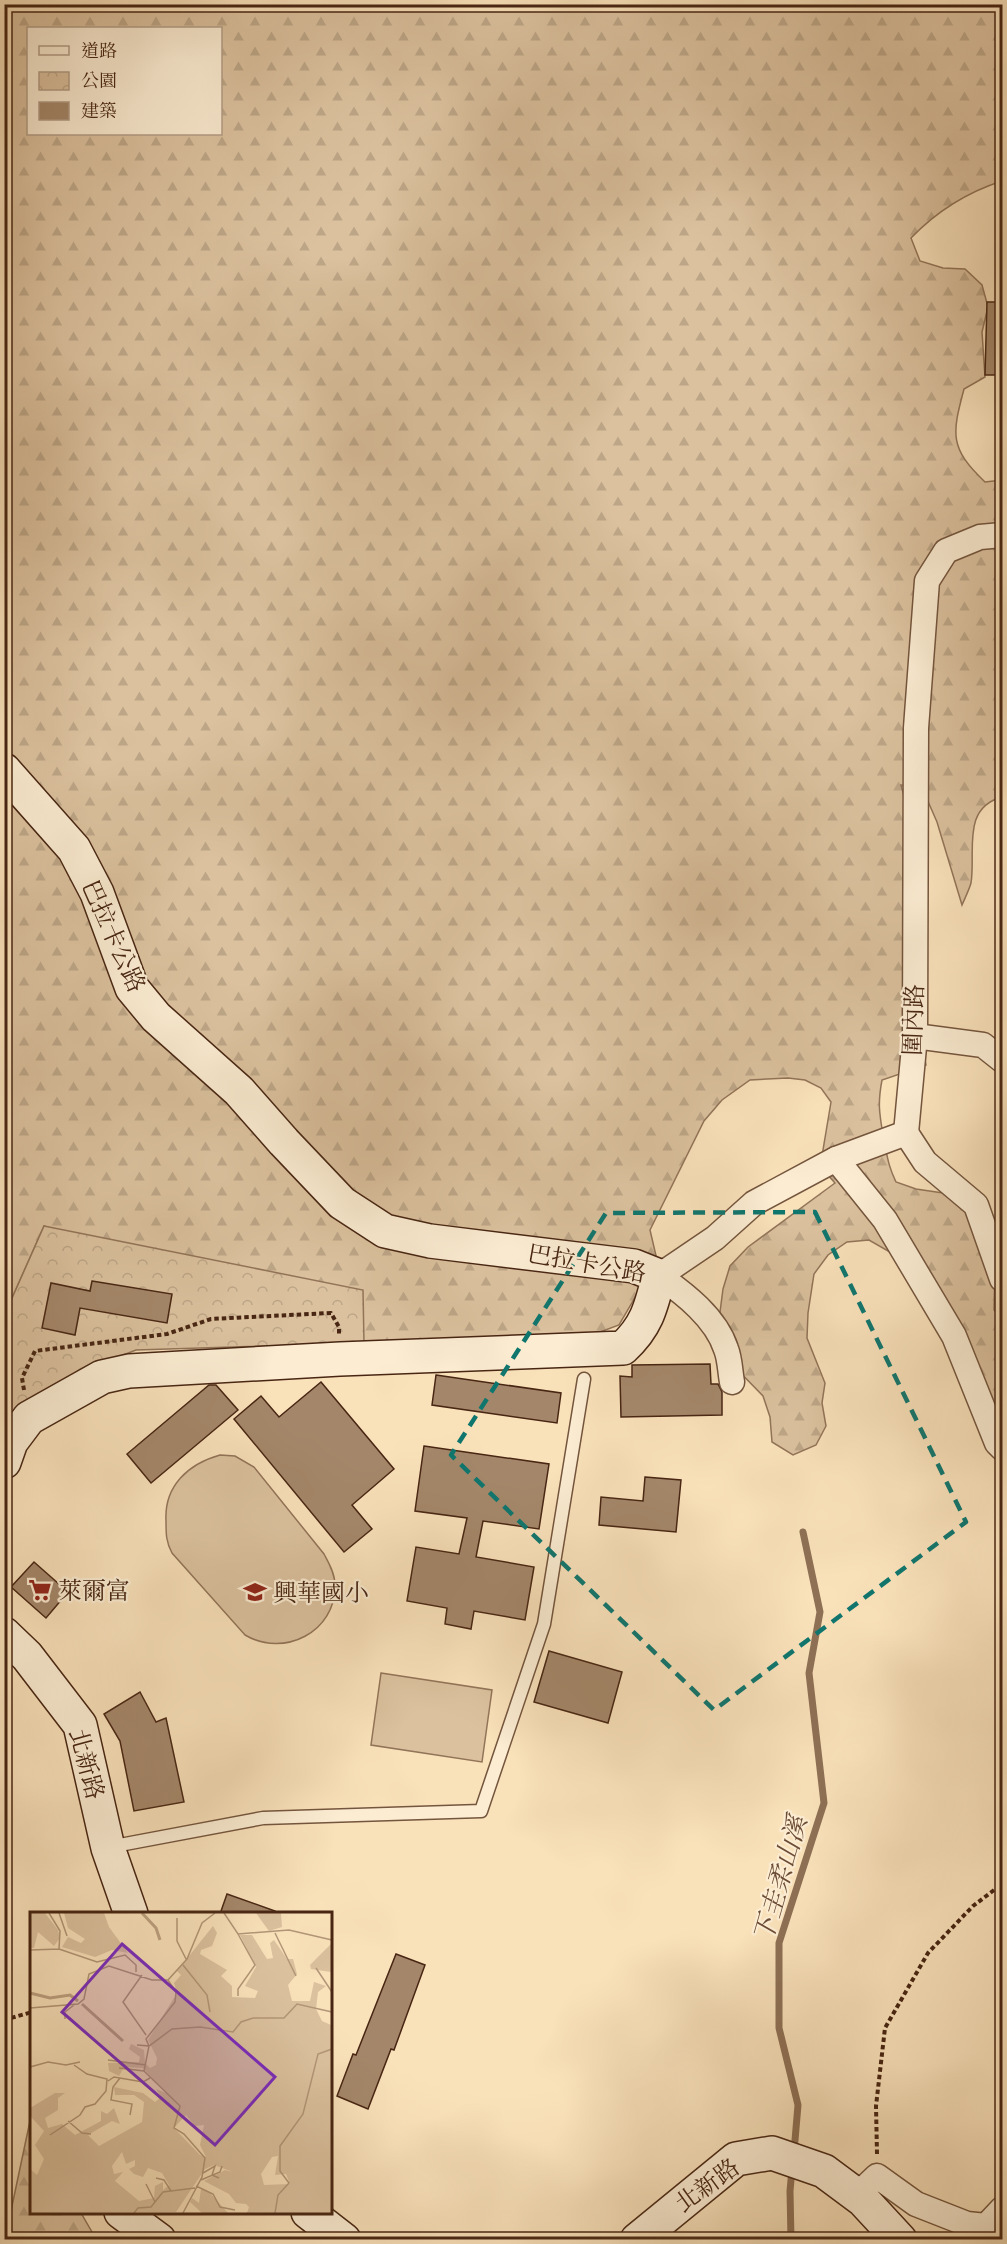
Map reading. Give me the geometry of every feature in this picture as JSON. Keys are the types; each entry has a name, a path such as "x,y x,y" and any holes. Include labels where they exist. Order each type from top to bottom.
{"main road":[{"name":"巴拉卡公路","path":"4,770 74,849 97,893 132,988 156,1017 239,1091 342,1203 386,1231 430,1241 634,1266 659,1276 651,1306 639,1333 623,1348 352,1358 129,1371 102,1377 29,1418 11,1442 4,1462"},
{"name":"北新路","path":"4,1634 27,1656 80,1725 108,1848 130,1912"},
{"name":"北新路","path":"636,2240 736,2159 772,2153 867,2186 900,2240"},
{"path":"124,2214 159,2240"},
{"path":"311,2214 344,2240"}],"street":[{"name":"圍內路","path":"906,1133 915,1036 916,728 927,580 946,551 980,537 1002,535"},
{"path":"915,1036 983,1045 1002,1060"},
{"path":"732,1382 726,1348 712,1324 685,1294 659,1276 715,1238 754,1203 836,1159 906,1133 925,1162 976,1205 1002,1280"},
{"path":"836,1159 885,1220 954,1336 997,1443 1002,1448"},
{"path":"867,2186 967,2224 986,2226 1002,2209"}],"lane":[{"path":"108,1848 264,1818 481,1811 544,1624 584,1379"}],"path":[{"path":"867,2186 885,2028 928,1953 973,1906 1002,1884"},
{"path":"4,2020 30,2013"}],"highlighted area":[{"path":"815,1212 966,1522 714,1710 451,1455 606,1213"}],"green space":[{"path":"5,5 1002,5 1002,181 953,204 911,238 920,261 943,268 965,269 982,285 988,307 982,332 985,377 964,389 957,418 956,440 965,459 985,482 1002,480 1002,797 989,803 975,821 971,883 962,905 937,822 923,790 901,785 907,807 922,1045 926,1065 882,1080 879,1104 887,1157 896,1182 916,1189 943,1193 962,1207 978,1226 995,1272 994,1310 1002,1318 1002,1409 982,1393 890,1252 869,1240 847,1242 828,1255 814,1274 808,1313 807,1338 825,1383 822,1403 826,1426 816,1445 793,1455 772,1442 770,1417 763,1396 729,1361 720,1339 720,1312 723,1289 730,1266 748,1247 835,1183 824,1171 822,1156 831,1102 821,1088 805,1080 788,1078 750,1080 722,1100 704,1121 650,1230 657,1260 619,1325 584,1338 364,1343 44,1226 5,1314"},
{"path":"44,1226 363,1290 364,1343 136,1350 79,1372 9,1417 5,1402 5,1314"},
{"path":"220,1455 235,1456 254,1467 324,1554 330,1565 335,1585 333,1602 327,1616 317,1628 291,1642 260,1641 245,1635 170,1549 166,1534 166,1508 174,1487 180,1478 198,1464"},
{"path":"381,1673 492,1690 482,1762 371,1745"},
{"path":"30,2121 30,2214 82,2214 96,2239 5,2239"}],"building":[{"path":"987,302 1002,302 1002,375 985,375"},
{"path":"92,1281 172,1294 167,1323 80,1308 75,1335 42,1328 51,1283 90,1291"},
{"path":"710,1364 711,1384 718,1384 722,1392 722,1415 621,1417 620,1376 632,1377 632,1365"},
{"path":"436,1375 561,1393 557,1423 432,1405"},
{"path":"321,1382 394,1469 352,1505 372,1529 344,1552 234,1419 261,1396 279,1417"},
{"path":"209,1385 216,1385 238,1410 151,1483 127,1454"},
{"path":"424,1446 549,1464 539,1529 483,1521 476,1557 534,1567 525,1620 474,1611 471,1629 445,1624 447,1608 407,1601 416,1547 459,1554 467,1518 415,1511"},
{"path":"645,1477 681,1480 676,1532 599,1525 601,1497 643,1501"},
{"name":"萊爾富","path":"34,1562 68,1592 46,1618 11,1587"},
{"path":"549,1651 622,1672 608,1723 534,1702"},
{"path":"140,1692 156,1722 166,1718 184,1802 134,1811 120,1741 104,1714"},
{"path":"227,1894 275,1911 275,1912 221,1912"},
{"path":"396,1954 425,1965 394,2050 391,2049 368,2109 337,2096 353,2054 356,2055"}],"waterway":[{"name":"下圭柔山溪","path":"794,2152 798,2105 779,2028 779,1943 824,1803 809,1673 820,1612 803,1532"},
{"name":"下圭柔山溪","path":"791,2240 792,2169"}],"place":[{"name":"萊爾富","path":"40,1590"},
{"name":"興華國小","path":"255,1592"}]}
